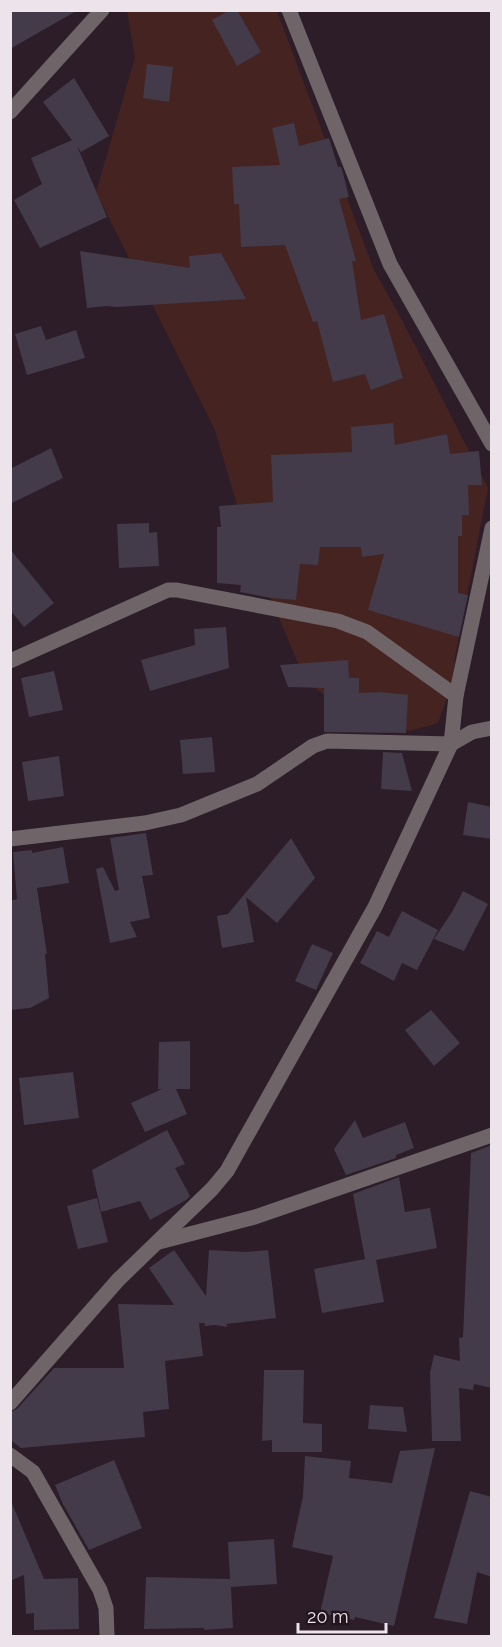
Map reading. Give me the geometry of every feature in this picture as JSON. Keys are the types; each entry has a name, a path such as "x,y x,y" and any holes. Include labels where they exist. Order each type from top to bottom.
{"street":[{"path":"10,112 102,10"},
{"path":"289,10 390,264 492,444"},
{"path":"10,1403 118,1280 212,1189 226,1171 375,907 451,744 456,696 492,528"},
{"path":"10,661 168,591 177,590 338,621 368,632 456,696"},
{"path":"10,839 145,823 181,815 256,784 313,746 327,741 451,744 472,732 492,728"},
{"path":"159,1242 255,1217 492,1135"},
{"path":"10,1455 33,1472 100,1590 106,1608 107,1636"}],"shaded area":[{"path":"127,11 277,11 374,270 488,488 455,657 453,681 438,723 410,731 366,728 305,680 249,546 215,430 96,192 135,57"}],"building":[{"path":"10,10 78,10 10,49"},
{"path":"230,10 237,10 261,52 237,66 212,20"},
{"path":"147,64 173,67 169,102 143,98"},
{"path":"74,78 109,136 81,152 77,146 107,217 40,248 14,200 42,184 31,158 72,140 43,102"},
{"path":"294,123 299,146 329,138 338,167 341,167 349,197 339,199 356,261 352,261 361,320 384,314 403,378 371,390 365,374 333,382 317,321 313,322 285,245 241,247 239,204 234,204 232,167 280,165 272,128"},
{"path":"80,251 190,268 189,256 221,253 246,299 87,308"},
{"path":"41,326 46,340 76,330 85,358 27,375 15,334"},
{"path":"393,423 395,445 447,434 450,454 479,451 482,485 468,485 469,515 462,515 462,536 458,536 458,593 468,595 459,637 368,610 384,554 362,557 361,547 320,547 318,565 300,564 296,600 240,592 241,585 217,583 217,527 221,527 219,506 273,502 271,455 352,452 351,427"},
{"path":"51,448 63,478 10,504 10,469"},
{"path":"149,523 149,533 157,532 159,566 119,568 117,524"},
{"path":"10,549 54,603 24,627 10,610"},
{"path":"226,627 229,668 150,691 141,660 195,645 194,629"},
{"path":"348,660 349,678 359,678 359,693 381,692 408,695 406,733 324,732 324,688 288,687 280,665"},
{"path":"54,671 63,710 29,717 21,678"},
{"path":"212,737 215,772 183,774 180,740"},
{"path":"383,752 402,753 412,791 381,789"},
{"path":"59,756 64,796 28,801 22,762"},
{"path":"468,802 492,807 492,839 463,835"},
{"path":"146,833 153,875 142,876 150,918 130,922 137,937 110,943 96,869 103,867 115,891 119,890 110,838"},
{"path":"291,838 315,878 277,923 246,897 254,942 222,948 217,916 228,914"},
{"path":"63,847 69,883 37,888 47,954 45,954 49,998 30,1008 10,1010 10,901 17,899 13,852 32,850 32,853"},
{"path":"463,891 488,904 464,951 434,939"},
{"path":"402,911 438,930 417,970 402,963 394,981 360,963 377,931 389,937"},
{"path":"312,944 333,953 316,990 295,981"},
{"path":"431,1010 460,1043 434,1066 405,1030"},
{"path":"190,1041 190,1089 176,1089 187,1114 145,1132 131,1103 162,1089 158,1089 159,1042"},
{"path":"73,1072 79,1118 24,1125 19,1078"},
{"path":"355,1120 363,1138 405,1122 414,1148 396,1155 396,1158 346,1175 334,1149"},
{"path":"167,1130 185,1164 175,1168 190,1196 150,1220 140,1201 101,1212 92,1170"},
{"path":"492,1145 492,1388 474,1384 473,1390 459,1388 461,1441 432,1441 430,1373 434,1355 460,1361 459,1338 463,1337 471,1153"},
{"path":"399,1177 405,1212 430,1208 437,1248 376,1260 384,1302 322,1313 314,1269 365,1259 353,1194"},
{"path":"97,1198 108,1242 78,1249 67,1206"},
{"path":"174,1250 206,1296 209,1250 246,1252 268,1250 276,1318 226,1324 228,1327 204,1326 205,1323 199,1323 203,1356 165,1361 169,1409 143,1412 145,1437 21,1448 10,1440 10,1412 17,1409 54,1368 124,1368 118,1304 174,1305 149,1268"},
{"path":"264,1370 304,1370 303,1423 322,1424 322,1452 272,1452 272,1440 262,1441"},
{"path":"370,1405 403,1407 407,1432 368,1429"},
{"path":"435,1448 394,1626 355,1617 354,1620 320,1613 333,1556 292,1547 303,1496 305,1456 351,1461 349,1478 392,1483 400,1451"},
{"path":"114,1460 142,1528 89,1550 55,1485"},
{"path":"470,1491 492,1497 492,1577 477,1572 467,1624 434,1618"},
{"path":"10,1499 44,1579 78,1578 79,1629 34,1630 34,1613 26,1614 24,1575 10,1581"},
{"path":"274,1539 277,1584 231,1587 233,1628 144,1629 146,1577 230,1579 228,1542"}]}
